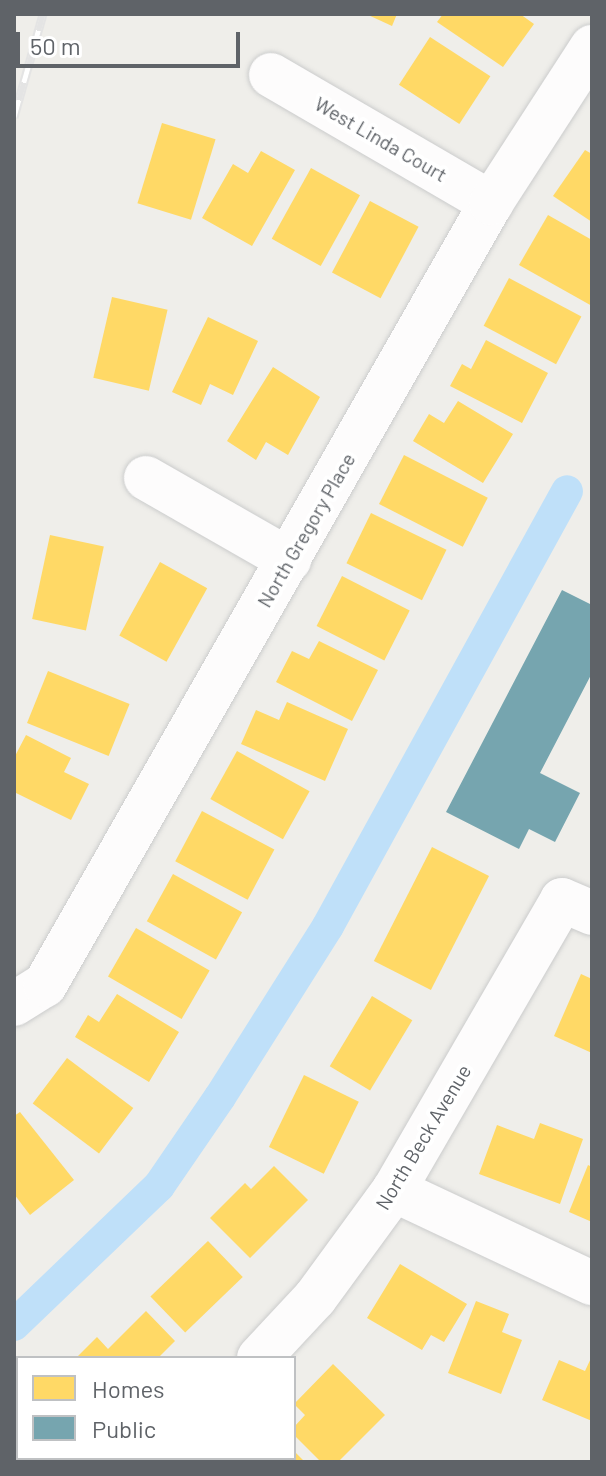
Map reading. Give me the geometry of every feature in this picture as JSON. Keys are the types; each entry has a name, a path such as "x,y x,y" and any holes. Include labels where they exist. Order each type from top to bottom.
{"street":[{"name":"North Gregory Place","path":"14,1004 45,985 491,203 592,47"},
{"name":"West Linda Court","path":"271,75 491,203"},
{"path":"146,478 289,560"},
{"name":"North Beck Avenue","path":"261,1356 315,1298 394,1190 577,906"},
{"path":"394,1190 592,1283"}],"building: Homes":[{"path":"366,14 397,14 392,26"},
{"path":"443,14 520,14 534,24 503,67 437,22"},
{"path":"430,37 490,76 459,124 399,85"},
{"path":"162,123 216,139 191,220 137,203"},
{"path":"585,150 592,154 592,222 553,196"},
{"path":"261,151 295,170 252,246 202,218 233,164 248,173"},
{"path":"311,168 360,195 321,266 272,239"},
{"path":"370,201 419,227 381,298 332,273"},
{"path":"548,215 592,240 592,306 519,265"},
{"path":"509,278 581,316 556,364 484,326"},
{"path":"112,297 168,310 149,391 93,378"},
{"path":"208,317 258,341 233,395 210,384 201,405 172,392"},
{"path":"486,340 548,373 522,423 450,386 462,364 471,369"},
{"path":"273,367 320,397 288,455 266,442 256,460 227,441"},
{"path":"458,401 513,434 483,483 413,441 429,414 444,423"},
{"path":"404,455 488,498 463,547 379,504"},
{"path":"371,513 446,550 422,600 346,563"},
{"path":"50,535 104,546 86,631 32,619"},
{"path":"160,562 207,588 167,662 119,635"},
{"path":"342,576 410,611 384,660 317,626"},
{"path":"319,641 378,670 352,721 276,682 292,651 309,659"},
{"path":"48,671 130,704 109,756 27,723"},
{"path":"287,702 348,729 325,781 241,744 256,710 279,720"},
{"path":"26,735 71,758 64,772 89,784 71,820 14,792 14,758"},
{"path":"237,751 310,791 283,839 210,799"},
{"path":"202,811 274,849 248,900 175,861"},
{"path":"432,847 489,876 431,990 374,961"},
{"path":"173,874 242,912 216,960 147,921"},
{"path":"136,928 210,970 182,1019 108,976"},
{"path":"581,974 592,979 592,1053 554,1036"},
{"path":"117,994 179,1032 149,1082 75,1037 88,1015 99,1022"},
{"path":"372,996 412,1020 370,1090 330,1066"},
{"path":"67,1058 133,1108 99,1153 33,1104"},
{"path":"304,1075 359,1102 324,1174 269,1147"},
{"path":"20,1112 74,1180 30,1215 14,1194 14,1116"},
{"path":"540,1123 583,1139 560,1204 479,1174 497,1125 534,1139"},
{"path":"588,1165 592,1167 592,1222 569,1212"},
{"path":"274,1166 308,1200 250,1258 210,1218 245,1183 251,1189"},
{"path":"208,1241 243,1277 185,1333 150,1297"},
{"path":"400,1264 467,1304 444,1342 431,1335 422,1350 367,1318"},
{"path":"476,1301 509,1314 502,1332 522,1340 501,1394 448,1373"},
{"path":"146,1311 175,1341 160,1356 78,1356 97,1337 108,1349"},
{"path":"592,1356 592,1421 542,1400 559,1360 585,1371"},
{"path":"333,1364 385,1415 338,1462 321,1462 296,1437 296,1425 305,1415 296,1402"},
{"path":"296,1453 305,1462 237,1462 296,1460"}],"building: Public":[{"path":"562,590 592,605 592,673 540,773 580,793 555,842 529,829 519,849 446,812"}],"waterway":[{"path":"14,1325 159,1186 220,1097 328,926 567,491"}],"railway":[{"path":"14,117 43,14"}]}
